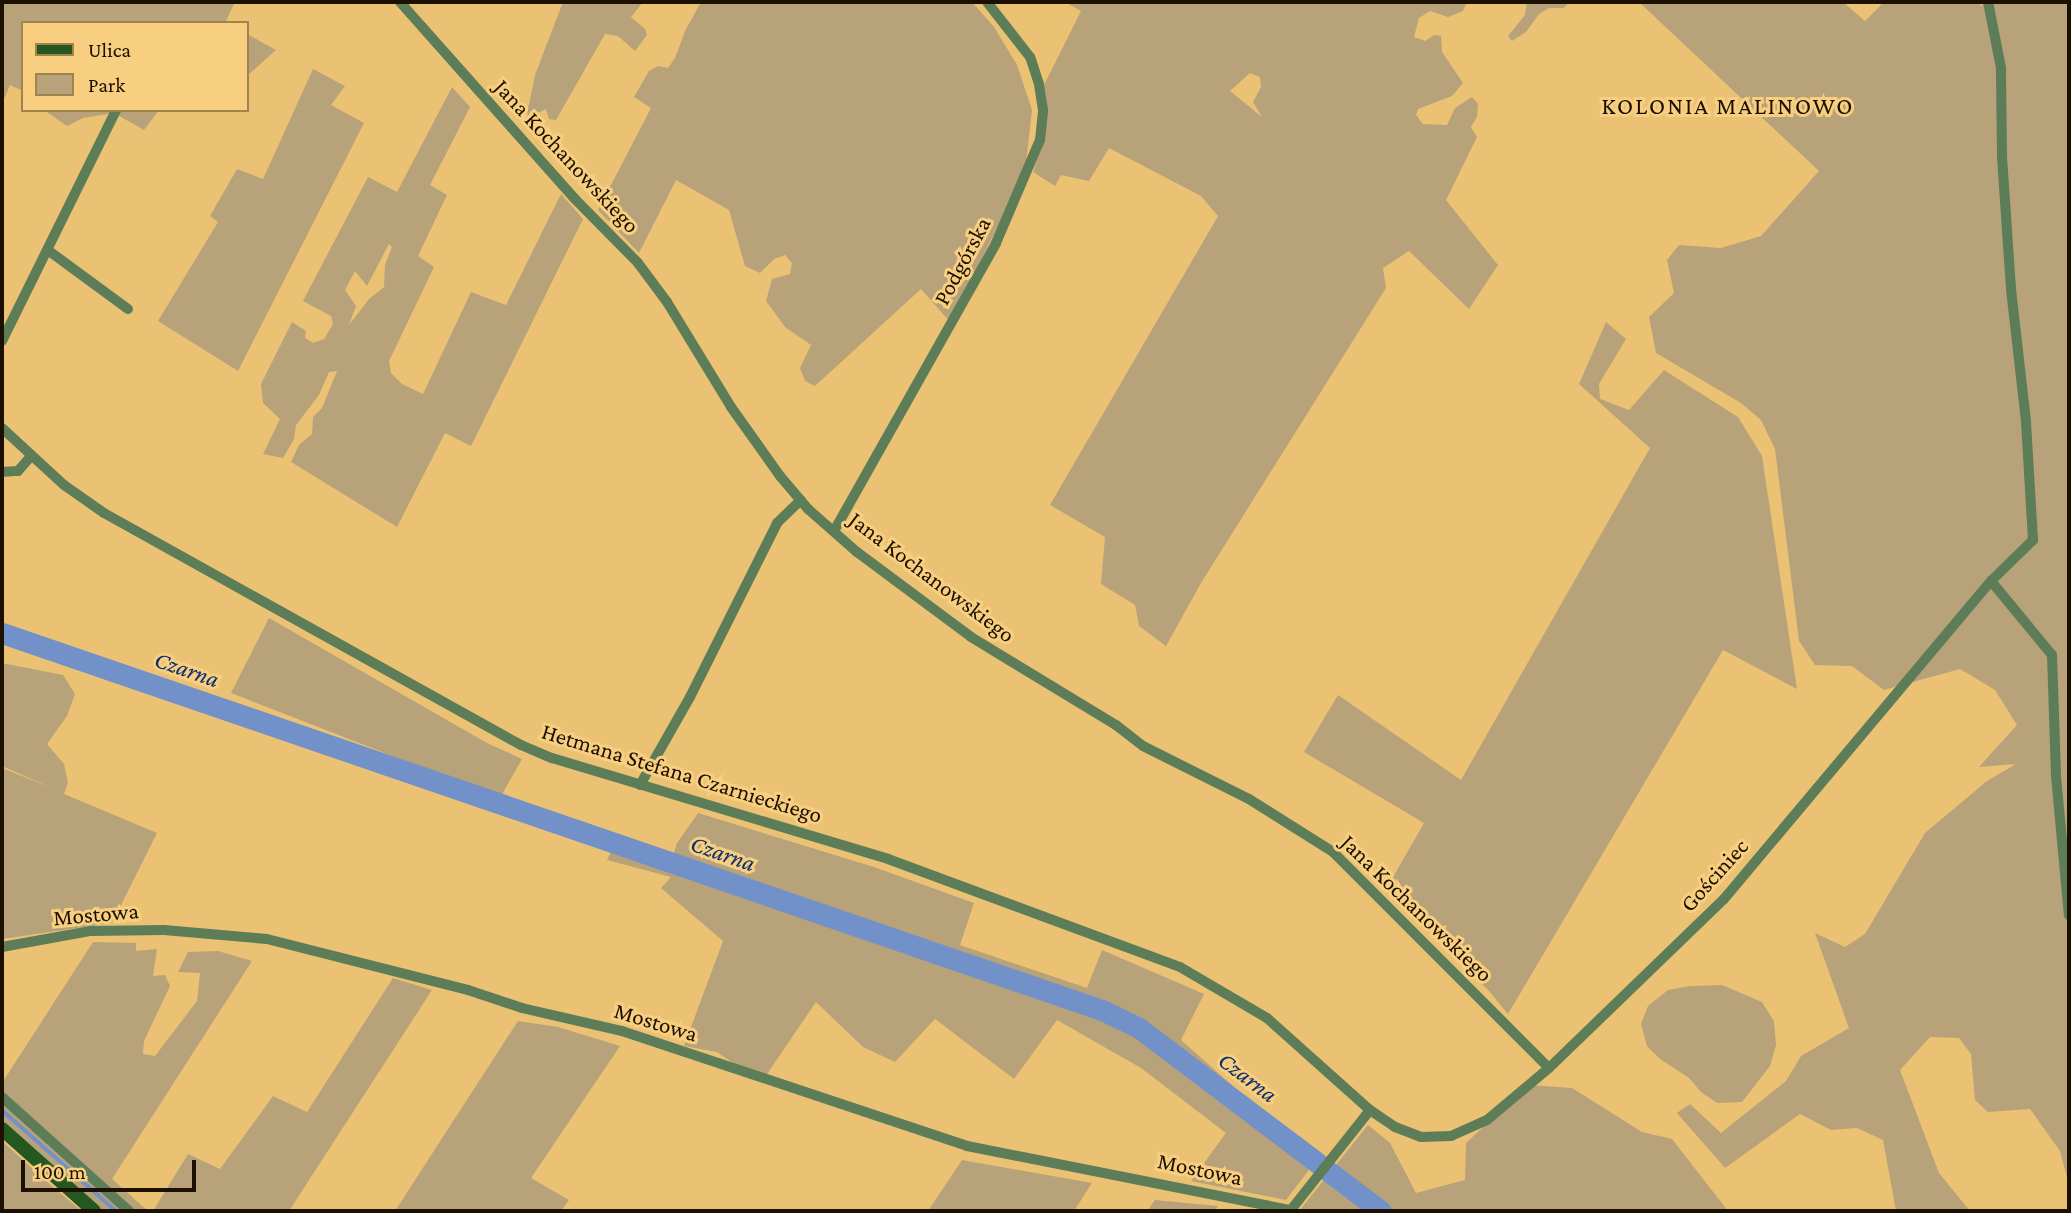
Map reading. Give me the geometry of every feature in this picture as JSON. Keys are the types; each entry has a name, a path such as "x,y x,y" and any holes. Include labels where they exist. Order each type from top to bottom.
{"main road":[{"path":"2,1129 94,1211"}],"street":[{"name":"Jana Kochanowskiego","path":"400,2 574,198 638,263 667,302 730,407 801,500 834,531 857,552 971,637 1116,725 1143,746 1249,799 1333,852 1549,1068"},
{"name":"Podgórska","path":"834,531 996,243 1040,140 1043,110 1040,84 1030,57 987,2"},
{"name":"Gościniec","path":"1370,1110 1408,1133 1431,1138 1451,1136 1487,1119 1549,1068 1724,899 1991,581 2033,540 2026,421 2010,276 2002,156 2001,68 1987,2"},
{"path":"2,341 49,251 115,112"},
{"path":"49,251 128,309"},
{"name":"Hetmana Stefana Czarnieckiego","path":"2,428 31,456 104,513 492,730 552,758 888,859 1180,967 1267,1018 1370,1110"},
{"path":"2,472 18,471 31,456"},
{"path":"640,785 690,697 777,523 801,500"},
{"path":"1991,581 2052,655 2056,776 2069,915"},
{"name":"Mostowa","path":"2,947 90,931 164,930 267,939 468,990 522,1008 622,1031 967,1146 1291,1210"},
{"path":"2,1097 129,1211"},
{"path":"1291,1210 1370,1110"}],"green space":[{"path":"2,2 235,2 226,21 21,21 21,90 10,85 2,104"},
{"path":"563,2 643,2 631,17 645,29 647,35 635,51 618,36 605,34 556,120 549,119 546,109 531,116 527,114 535,75"},
{"path":"701,2 972,2 994,27 1017,65 1032,110 1025,172 950,322 921,289 815,386 805,381 800,368 811,345 785,327 766,301 772,279 790,274 792,263 785,255 774,259 760,273 745,266 729,210 676,180 639,253 598,210 651,108 634,97 649,71 658,66 668,68"},
{"path":"1065,2 1467,2 1463,11 1448,17 1430,11 1419,18 1414,37 1425,41 1434,35 1441,36 1442,52 1463,83 1452,96 1418,109 1416,115 1423,124 1447,125 1455,108 1472,97 1478,104 1477,117 1471,127 1477,137 1446,200 1498,265 1469,309 1409,251 1383,268 1386,288 1201,583 1166,646 1139,626 1135,605 1101,584 1105,537 1050,505 1218,216 1201,196 1109,148 1089,181 1061,175 1055,186 1033,172 1045,137 1039,95 1081,11","holes":["1250,73 1260,77 1261,87 1253,102 1262,117 1230,91"]},
{"path":"1527,2 1569,2 1564,8 1549,8 1539,14 1526,32 1512,41 1508,36 1525,15"},
{"path":"1639,2 1843,2 1865,21 1884,2 1980,2 1981,6 1986,2 2069,2 2069,1185 2060,1151 2030,1109 1988,1112 1975,1100 1971,1054 1959,1038 1930,1037 1900,1070 1939,1173 1970,1211 1896,1211 1883,1140 1857,1128 1831,1130 1800,1114 1725,1168 1677,1113 1690,1104 1721,1133 1786,1081 1801,1056 1849,1028 1815,933 1845,947 1865,934 1925,833 1987,781 2016,764 1979,767 2017,725 1995,690 1960,669 1884,690 1852,666 1815,665 1799,641 1775,449 1761,420 1741,403 1656,353 1649,317 1674,293 1667,260 1679,245 1721,248 1761,236 1819,171"},
{"path":"248,35 276,50 248,75"},
{"path":"313,69 345,86 331,105 364,123 238,371 158,321 218,222 210,216 237,169 263,179"},
{"path":"452,87 470,107 430,185 447,195 418,256 434,267 389,361 391,373 402,384 423,394 471,292 506,305 561,194 583,219 471,446 445,433 397,527 291,462 299,445 312,434 313,417 322,408 337,371 329,372 319,395 296,425 294,439 283,458 263,454 280,419 263,403 261,384 292,322 306,331 305,338 313,343 324,339 333,324 331,316 303,301 368,177 397,192","holes":["389,244 392,247 385,265 384,287 369,299 349,325 356,306 345,290 355,271 367,286"]},
{"path":"47,112 158,112 144,130 114,113 83,118 67,126"},
{"path":"1606,322 1626,339 1599,384 1600,399 1629,410 1664,370 1738,417 1762,456 1797,689 1723,650 1508,1014 1388,886 1424,823 1304,752 1338,695 1461,780 1650,448 1579,384"},
{"path":"269,618 487,743 522,759 500,798 231,693"},
{"path":"2,663 63,675 75,694 67,716 47,744 64,764 68,783 64,794 157,833 112,923 2,939 2,768 52,788 2,766"},
{"path":"698,813 874,867 974,903 960,945 1087,988 1102,950 1204,994 1181,1040 1243,1095 1322,1153 1286,1200 1191,1181 1226,1133 1141,1068 1057,1020 1014,1079 935,1019 895,1062 863,1047 816,1002 765,1077 740,1068 717,1052 684,1046 723,941 661,888 671,877 607,860 615,844 953,963 956,956 672,859 677,843"},
{"path":"93,942 136,943 136,951 157,949 153,976 165,975 170,986 144,1041 143,1054 155,1056 197,1001 200,973 178,972 188,952 218,951 252,961 112,1179 148,1211 103,1211 2,1122 2,1083"},
{"path":"393,978 432,990 289,1211 153,1211 188,1154 220,1169 273,1096 307,1112"},
{"path":"1722,985 1762,1002 1774,1021 1776,1045 1770,1066 1742,1102 1717,1103 1701,1092 1689,1078 1660,1059 1647,1046 1641,1024 1648,1006 1668,990"},
{"path":"518,1021 558,1027 620,1046 531,1178 569,1200 561,1211 395,1211"},
{"path":"1529,1085 1572,1088 1642,1132 1672,1139 1728,1211 1299,1211 1368,1125 1390,1143 1416,1193 1465,1180 1466,1143"},
{"path":"2,1141 54,1188 82,1211 2,1211"},
{"path":"962,1160 1092,1183 1074,1211 928,1211"},
{"path":"1155,1200 1218,1206 1215,1211 1147,1211"}],"waterway":[{"name":"Czarna","path":"2,633 1102,1010 1139,1028 1381,1211"},
{"path":"2,1110 116,1211"}],"district":[{"name":"KOLONIA MALINOWO","path":"1728,106"}]}
